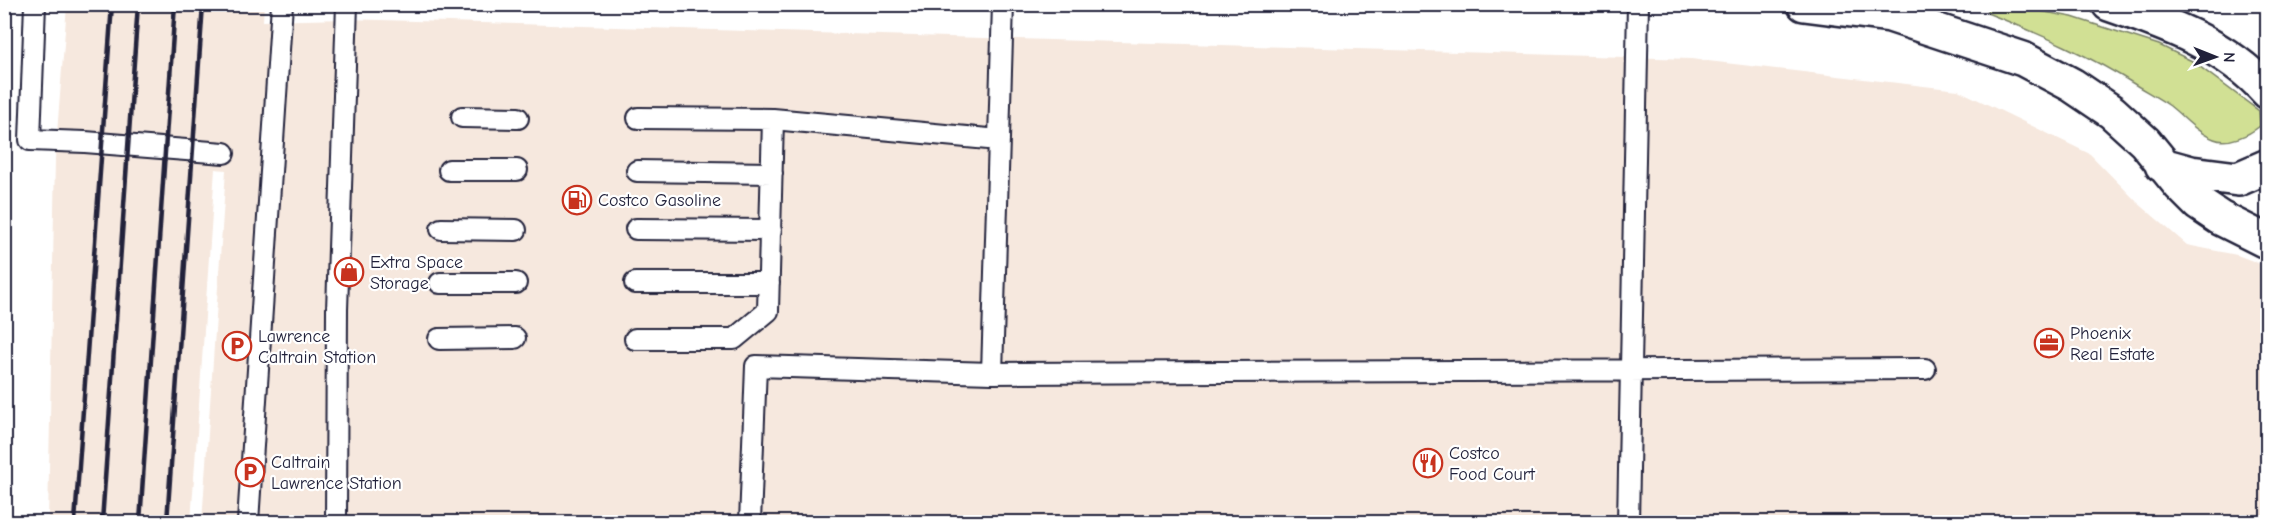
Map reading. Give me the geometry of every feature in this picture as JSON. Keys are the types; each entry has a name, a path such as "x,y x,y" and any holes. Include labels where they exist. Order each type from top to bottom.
{"main road":[{"path":"1804,4 1890,15 2023,58 2072,84 2112,112 2145,142 2162,165 2199,204 2220,218 2268,242"},
{"path":"2109,4 2161,22 2214,47 2254,77 2268,92"},
{"path":"2162,165 2191,173 2238,179 2268,166"}],"lane":[{"path":"35,4 30,140 224,153"},
{"path":"248,522 282,4"},
{"path":"336,522 337,310 347,4"},
{"path":"992,373 1003,4"},
{"path":"1628,522 1638,4"},
{"path":"462,117 518,118"},
{"path":"638,118 773,119 999,140"},
{"path":"635,339 734,339 768,311 773,119"},
{"path":"449,170 517,170"},
{"path":"637,171 772,173"},
{"path":"636,229 771,230"},
{"path":"441,230 516,230"},
{"path":"440,283 516,283"},
{"path":"635,283 769,283"},
{"path":"439,339 515,338"},
{"path":"750,522 756,366 992,373 1925,369"}],"shaded area":[{"path":"67,5 264,5 263,21 346,19 1691,59 1958,90 2090,154 2137,202 2187,245 2237,255 2258,263 2267,272 2267,522 202,522 226,170 215,169 191,522 48,522 55,159"}],"green space":[{"path":"1988,5 2008,5 2072,17 2159,45 2192,61 2259,111 2260,126 2232,140 2220,141 2208,136 2196,129 2166,103 2102,65 2046,37 1987,13"}],"railway":[{"path":"75,522 112,4"},
{"path":"102,522 138,4"},
{"path":"140,522 175,4"},
{"path":"167,522 203,4"}],"place":[{"name":"Costco Gasoline","path":"577,200"},
{"name":"Extra Space Storage","path":"349,272"},
{"name":"Phoenix Real Estate","path":"2049,343"},
{"name":"Lawrence Caltrain Station","path":"237,346"},
{"name":"Costco Food Court","path":"1428,463"},
{"name":"Caltrain Lawrence Station","path":"250,472"}]}
